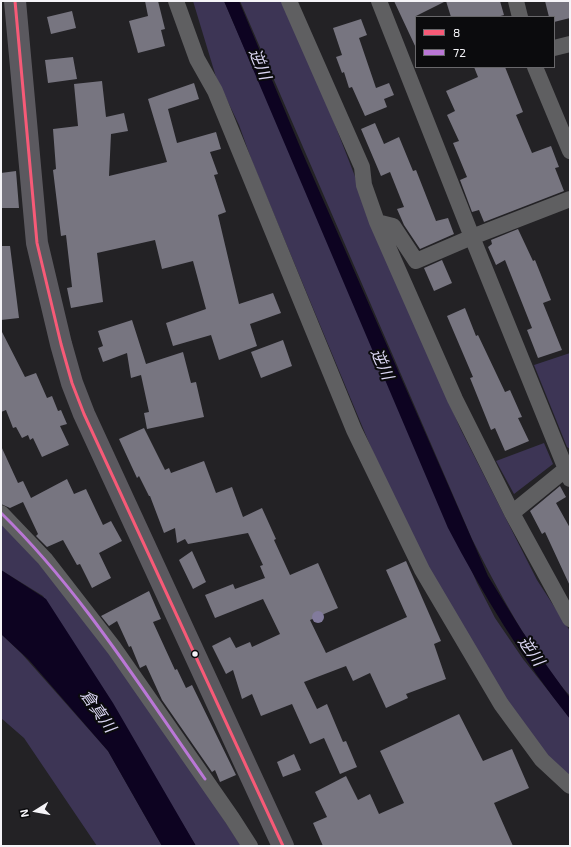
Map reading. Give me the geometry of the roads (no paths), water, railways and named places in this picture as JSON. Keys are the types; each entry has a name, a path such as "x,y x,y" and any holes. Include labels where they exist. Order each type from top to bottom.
{"main road":[{"path":"15,1 38,243 61,344 72,383 84,414 283,846"}],"street":[{"path":"176,1 197,59 214,91 354,430 388,503 422,570 498,700 542,760 570,786"},
{"path":"289,1 362,167 364,185 377,222 455,399 512,513 570,620"},
{"path":"379,1 472,237 569,472 512,513"},
{"path":"516,1 520,16"},
{"path":"555,48 570,44"},
{"path":"535,68 570,151"},
{"path":"377,222 393,226 416,261 472,237 570,199"},
{"path":"1,513 45,559 110,642 250,846"}],"water":[{"name":"逆川","path":"224,1 239,1 303,154 488,576 522,631 570,698 570,719 536,674 504,626 475,578 448,528"},
{"name":"倉真川","path":"1,570 46,599 113,703 196,846 162,846 108,751 29,660 1,634"}]}
